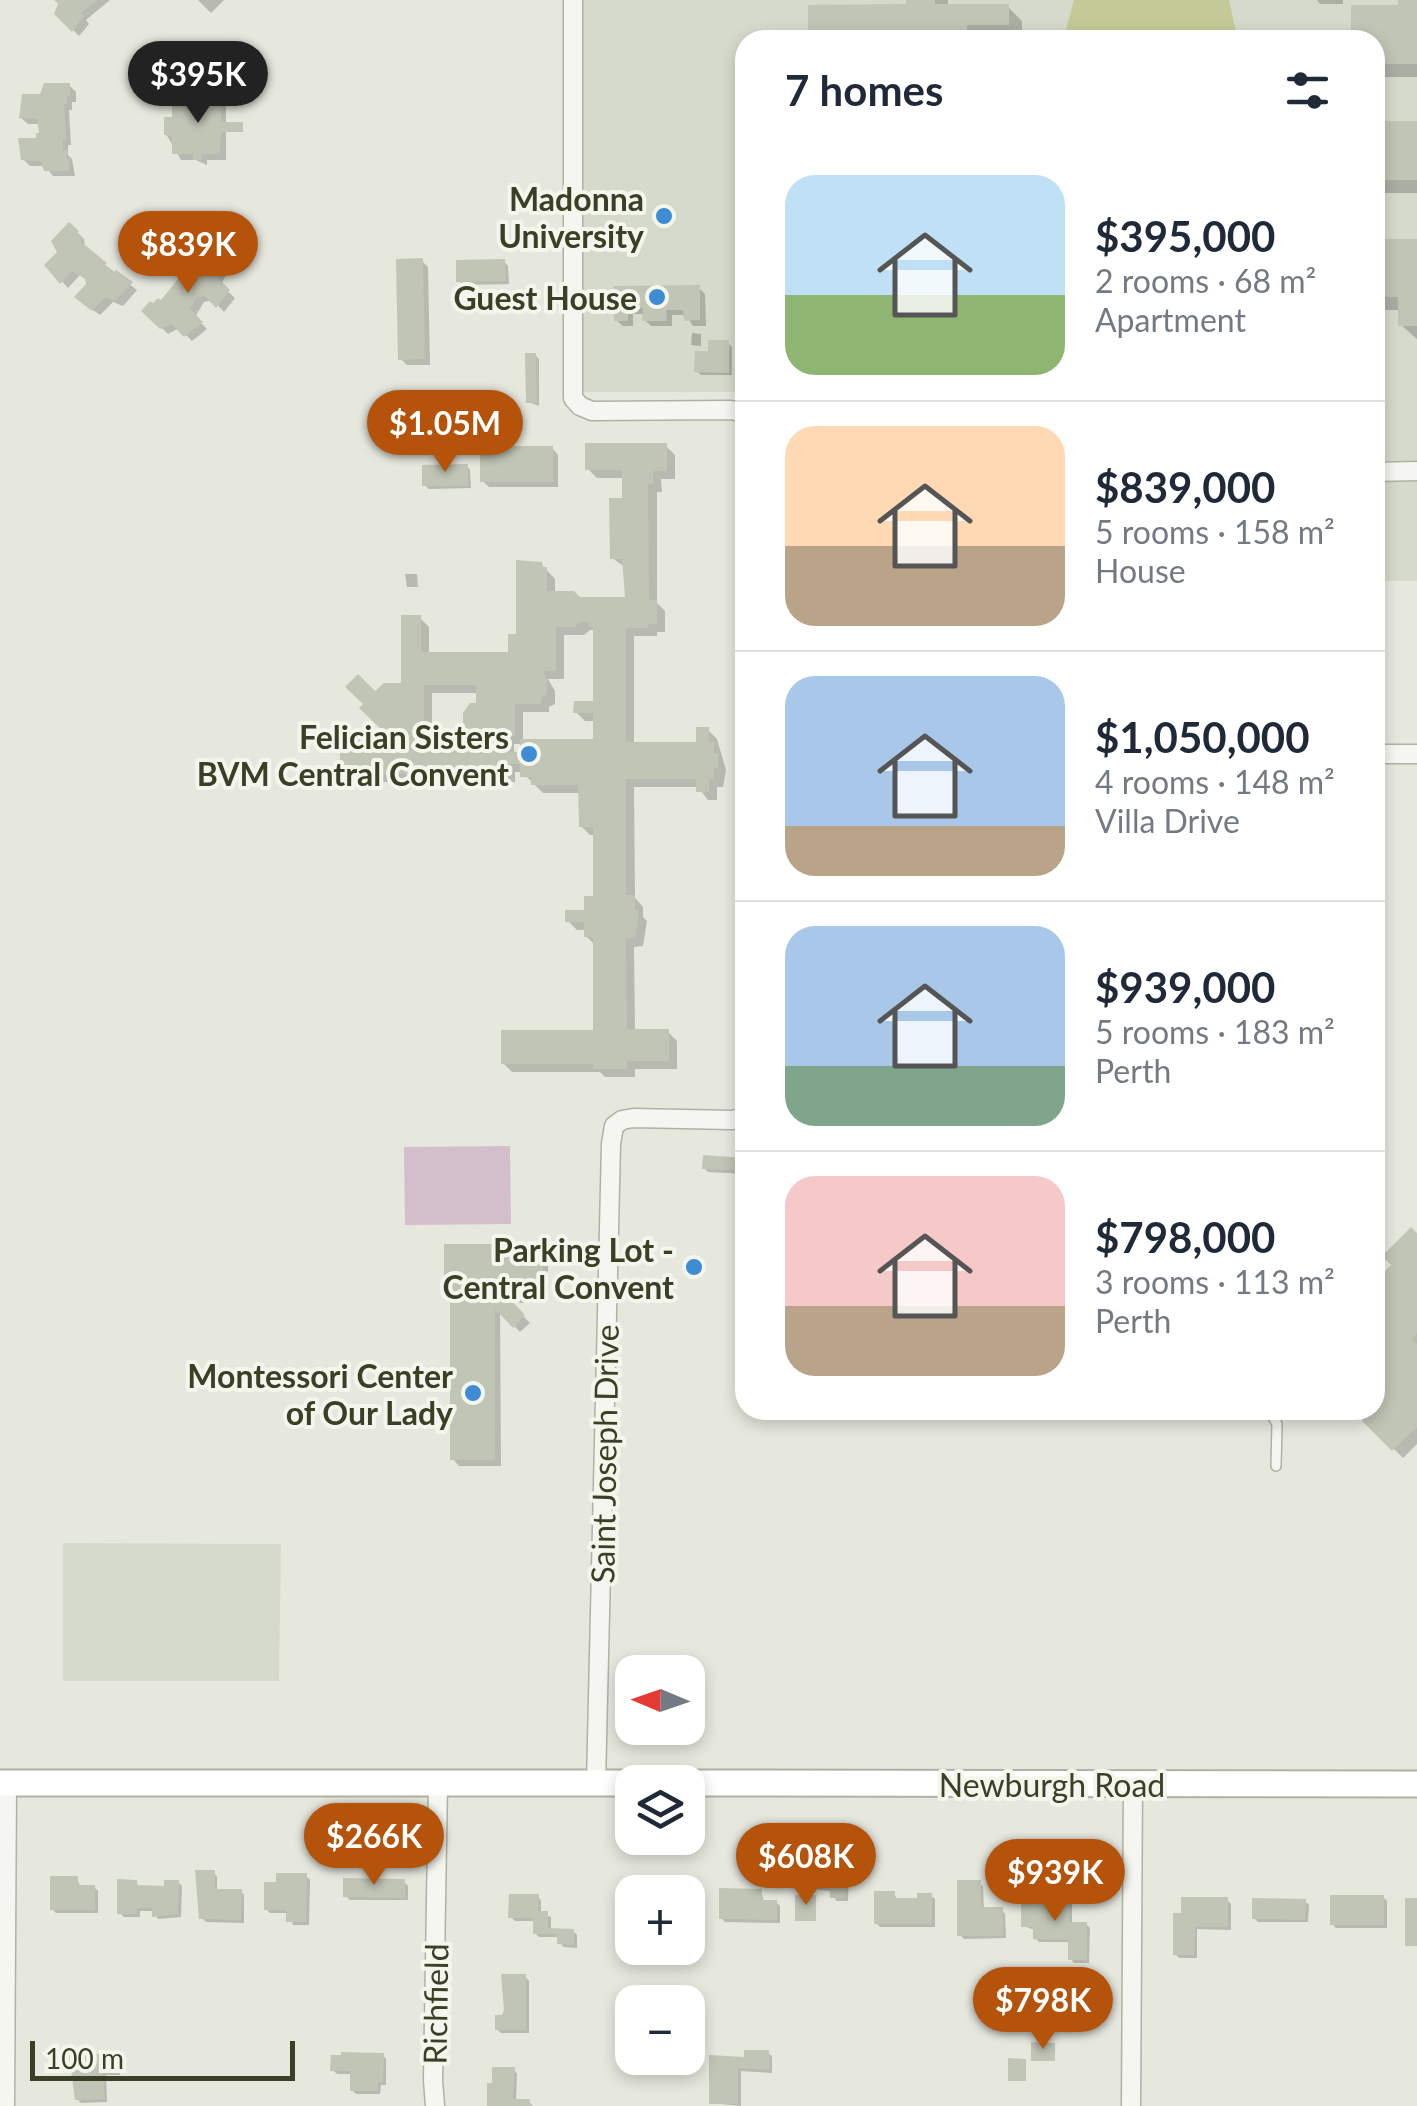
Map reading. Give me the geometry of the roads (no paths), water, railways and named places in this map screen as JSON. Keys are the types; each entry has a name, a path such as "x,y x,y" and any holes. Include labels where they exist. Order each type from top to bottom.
{"main road":[{"path":"4,1783 615,1783"},
{"name":"Newburgh Road","path":"705,1783 1417,1784"}],"street":[{"path":"573,0 573,398 592,411 735,411"},
{"path":"1385,472 1417,471"},
{"path":"1385,754 1417,754"},
{"name":"Saint Joseph Drive","path":"596,1783 614,1126 632,1118 735,1119"},
{"path":"4,1783 5,2106"},
{"name":"Richfield","path":"435,2106 438,1783"},
{"path":"1131,2106 1133,1783"}],"lane":[{"path":"1275,1420 1276,1466"}],"place":[{"name":"Madonna University","path":"664,216"},
{"name":"Guest House","path":"657,297"},
{"name":"Felician Sisters BVM Central Convent","path":"529,754"},
{"name":"Parking Lot - Central Convent","path":"694,1267"},
{"name":"Montessori Center of Our Lady","path":"473,1393"}]}
